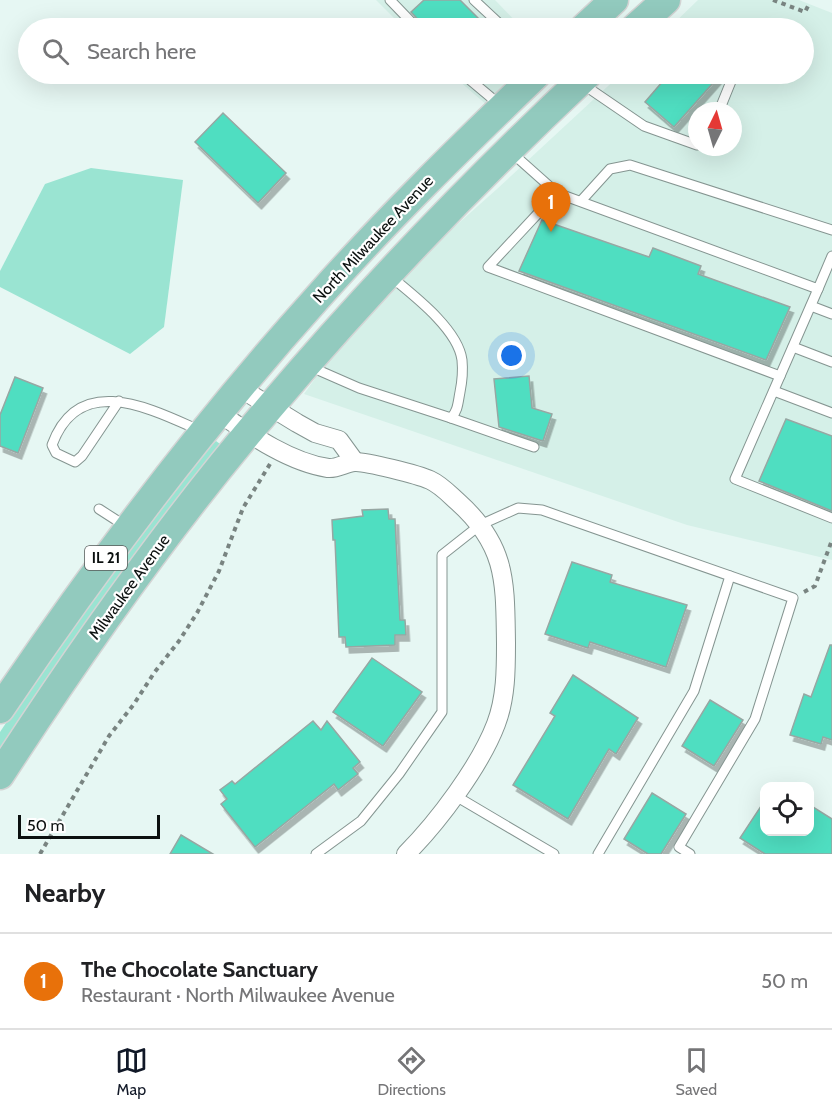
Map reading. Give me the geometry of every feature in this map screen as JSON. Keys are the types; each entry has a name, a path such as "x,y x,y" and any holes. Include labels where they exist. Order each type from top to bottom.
{"main road":[{"path":"595,18 614,0"},
{"path":"646,18 666,0"},
{"name":"North Milwaukee Avenue","path":"211,423 311,304 366,244 526,84"},
{"name":"North Milwaukee Avenue","path":"269,407 387,274 578,84"},
{"name":"Milwaukee Avenue","path":"0,775 86,646 164,540 269,407"},
{"name":"IL 21","path":"0,709 46,640 211,423"}],"street":[{"path":"240,388 315,433 339,440 355,462"},
{"path":"211,423 248,433 308,464 332,468 355,462 417,475 430,480 473,515 495,550 505,588 506,674 500,712 496,725 471,771 419,841 406,854"}],"lane":[{"path":"390,0 407,18"},
{"path":"474,0 493,18"},
{"path":"475,84 502,107"},
{"path":"592,84 644,126 688,141"},
{"path":"723,102 730,84"},
{"path":"509,150 557,192 818,289"},
{"path":"581,201 610,168 630,165 832,230"},
{"path":"557,192 488,267 780,376"},
{"path":"832,257 735,479 832,518"},
{"path":"387,274 439,319 462,358 462,383 456,413 451,418"},
{"path":"811,306 832,314"},
{"path":"793,347 832,362"},
{"path":"306,365 360,388 534,447"},
{"path":"774,391 832,412"},
{"path":"119,402 82,456 75,462 56,453 52,445 56,434 67,418 87,405 111,400 211,423"},
{"path":"316,854 361,820 399,774 442,712 442,555 480,525 518,508 542,510 793,598 755,719 677,850 690,854"},
{"path":"99,509 129,528"},
{"path":"597,854 694,691 730,576"},
{"path":"454,795 554,854"}],"path":[{"path":"773,0 805,12 808,6"},
{"path":"40,854 109,736 197,613 219,571 243,508 274,459"},
{"path":"793,598 816,586 832,540"}],"shaded area":[{"path":"376,0 495,0 512,18 394,18"},
{"path":"698,0 799,0 832,13 832,560 687,525 304,394 334,352 434,245 610,84 814,84 814,18 679,18"},
{"path":"463,84 511,84 488,106"}],"green space":[{"path":"91,168 183,180 164,327 130,354 0,287 0,271 45,184"},
{"path":"216,441 220,444 208,462 0,751 0,732 16,708 115,568 202,454"}],"building":[{"path":"424,0 460,0 478,18 417,18 411,12"},
{"path":"660,84 712,84 696,102 688,102 688,111 674,127 645,102"},
{"path":"223,113 286,173 258,203 195,142"},
{"path":"542,220 649,257 653,248 701,266 698,274 790,307 766,360 519,271"},
{"path":"529,376 532,408 552,414 543,441 499,427 494,379"},
{"path":"15,377 43,388 18,453 0,446 0,415"},
{"path":"786,419 832,436 832,511 759,481"},
{"path":"388,509 389,519 395,519 400,620 405,620 406,635 395,635 395,645 346,647 345,637 339,637 335,540 333,540 332,520 363,516 362,510"},
{"path":"572,562 612,575 610,582 687,605 666,667 590,642 588,648 545,634"},
{"path":"830,645 832,645 832,740 823,737 821,744 790,735 804,694 811,697"},
{"path":"372,658 422,692 383,746 333,712"},
{"path":"573,675 638,718 616,754 609,749 568,819 513,785 555,716 550,713"},
{"path":"710,700 743,720 714,766 682,746"},
{"path":"313,721 321,730 327,721 360,762 353,768 358,774 338,790 334,784 255,847 221,804 227,799 220,790 232,781 235,784"},
{"path":"652,793 686,814 661,854 648,854 624,839"},
{"path":"760,808 760,836 814,836 814,808 832,819 832,854 765,854 740,838"},
{"path":"181,835 213,854 170,854"}],"place":[{"name":"The Chocolate Sanctuary","path":"551,232"}]}
